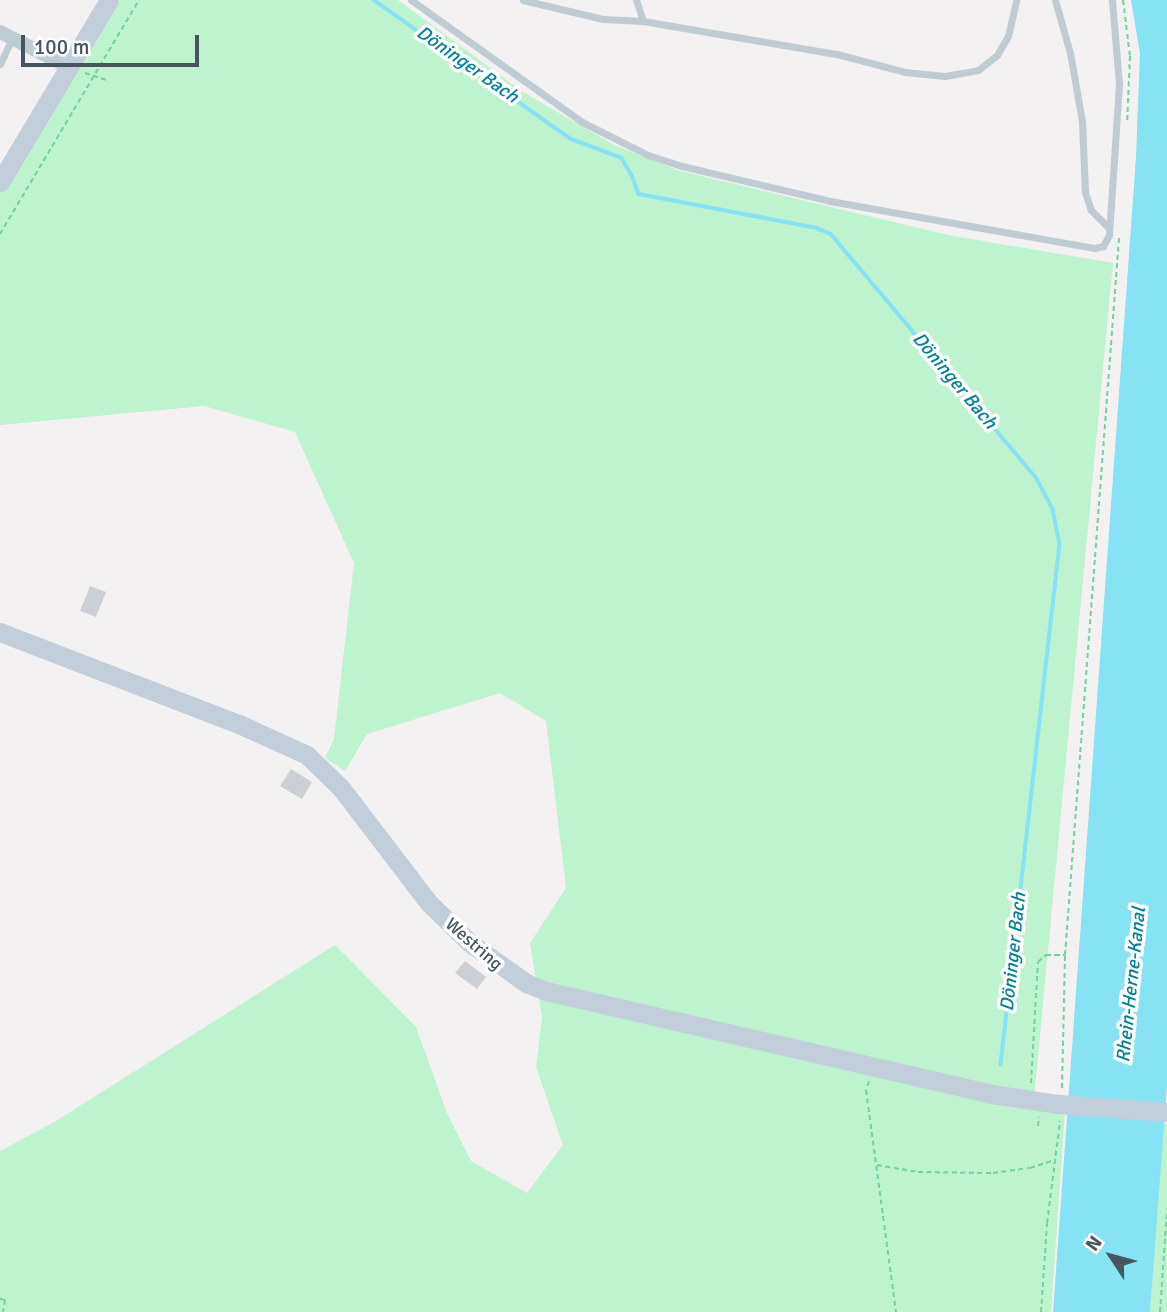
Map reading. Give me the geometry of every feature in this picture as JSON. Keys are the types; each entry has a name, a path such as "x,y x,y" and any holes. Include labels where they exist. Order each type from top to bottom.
{"main road":[{"path":"0,182 109,0"},
{"name":"Westring","path":"0,632 239,724 307,755 341,788 436,910 493,962 526,983 546,991 1050,1105 1167,1112"}],"street":[{"path":"6,35 69,67"}],"lane":[{"path":"411,0 582,122 649,155 682,166 830,201 1081,247 1103,246 1109,228 1119,84 1112,0"},
{"path":"523,0 576,14 643,21 837,54 905,72 945,76 978,70 997,55 1008,36 1016,0"},
{"path":"636,0 643,21"},
{"path":"1055,0 1070,53 1082,121 1086,192 1091,210 1109,228"},
{"path":"0,64 6,35"}],"path":[{"path":"0,234 139,0"},
{"path":"1123,0 1130,56 1126,134"},
{"path":"93,76 107,80"},
{"path":"1038,1126 1050,1105 1065,955 1119,229"},
{"path":"1041,1312 1054,1160 1038,962 1046,955 1065,955"},
{"path":"872,1066 866,1090 896,1312"},
{"path":"876,1165 918,1172 993,1173 1030,1168 1054,1160"},
{"path":"1160,1312 1167,1208"},
{"path":"0,1299 5,1300 3,1312"}],"green space":[{"path":"120,0 398,0 523,92 614,145 680,171 948,235 1113,263 1033,1109 1065,1112 1051,1312 0,1312 0,1151 56,1121 335,945 416,1027 447,1113 471,1161 527,1193 563,1145 536,1067 542,1017 530,943 566,888 546,721 500,693 367,734 345,771 325,758 334,739 354,563 295,432 204,406 0,425 0,192"},
{"path":"1163,1123 1167,1124 1167,1312 1150,1312"}],"water":[{"name":"Rhein-Herne-Kanal","path":"1131,0 1167,0 1167,1086 1150,1312 1053,1312 1136,157 1140,54"}],"building":[{"path":"90,586 106,592 96,617 80,611"},
{"path":"291,769 312,782 302,799 280,786"},
{"path":"465,961 486,977 477,989 455,973"}],"waterway":[{"name":"Döninger Bach","path":"374,0 571,139 622,158 639,194 817,228 831,234 1037,479 1053,509 1060,544 1001,1065"}]}
